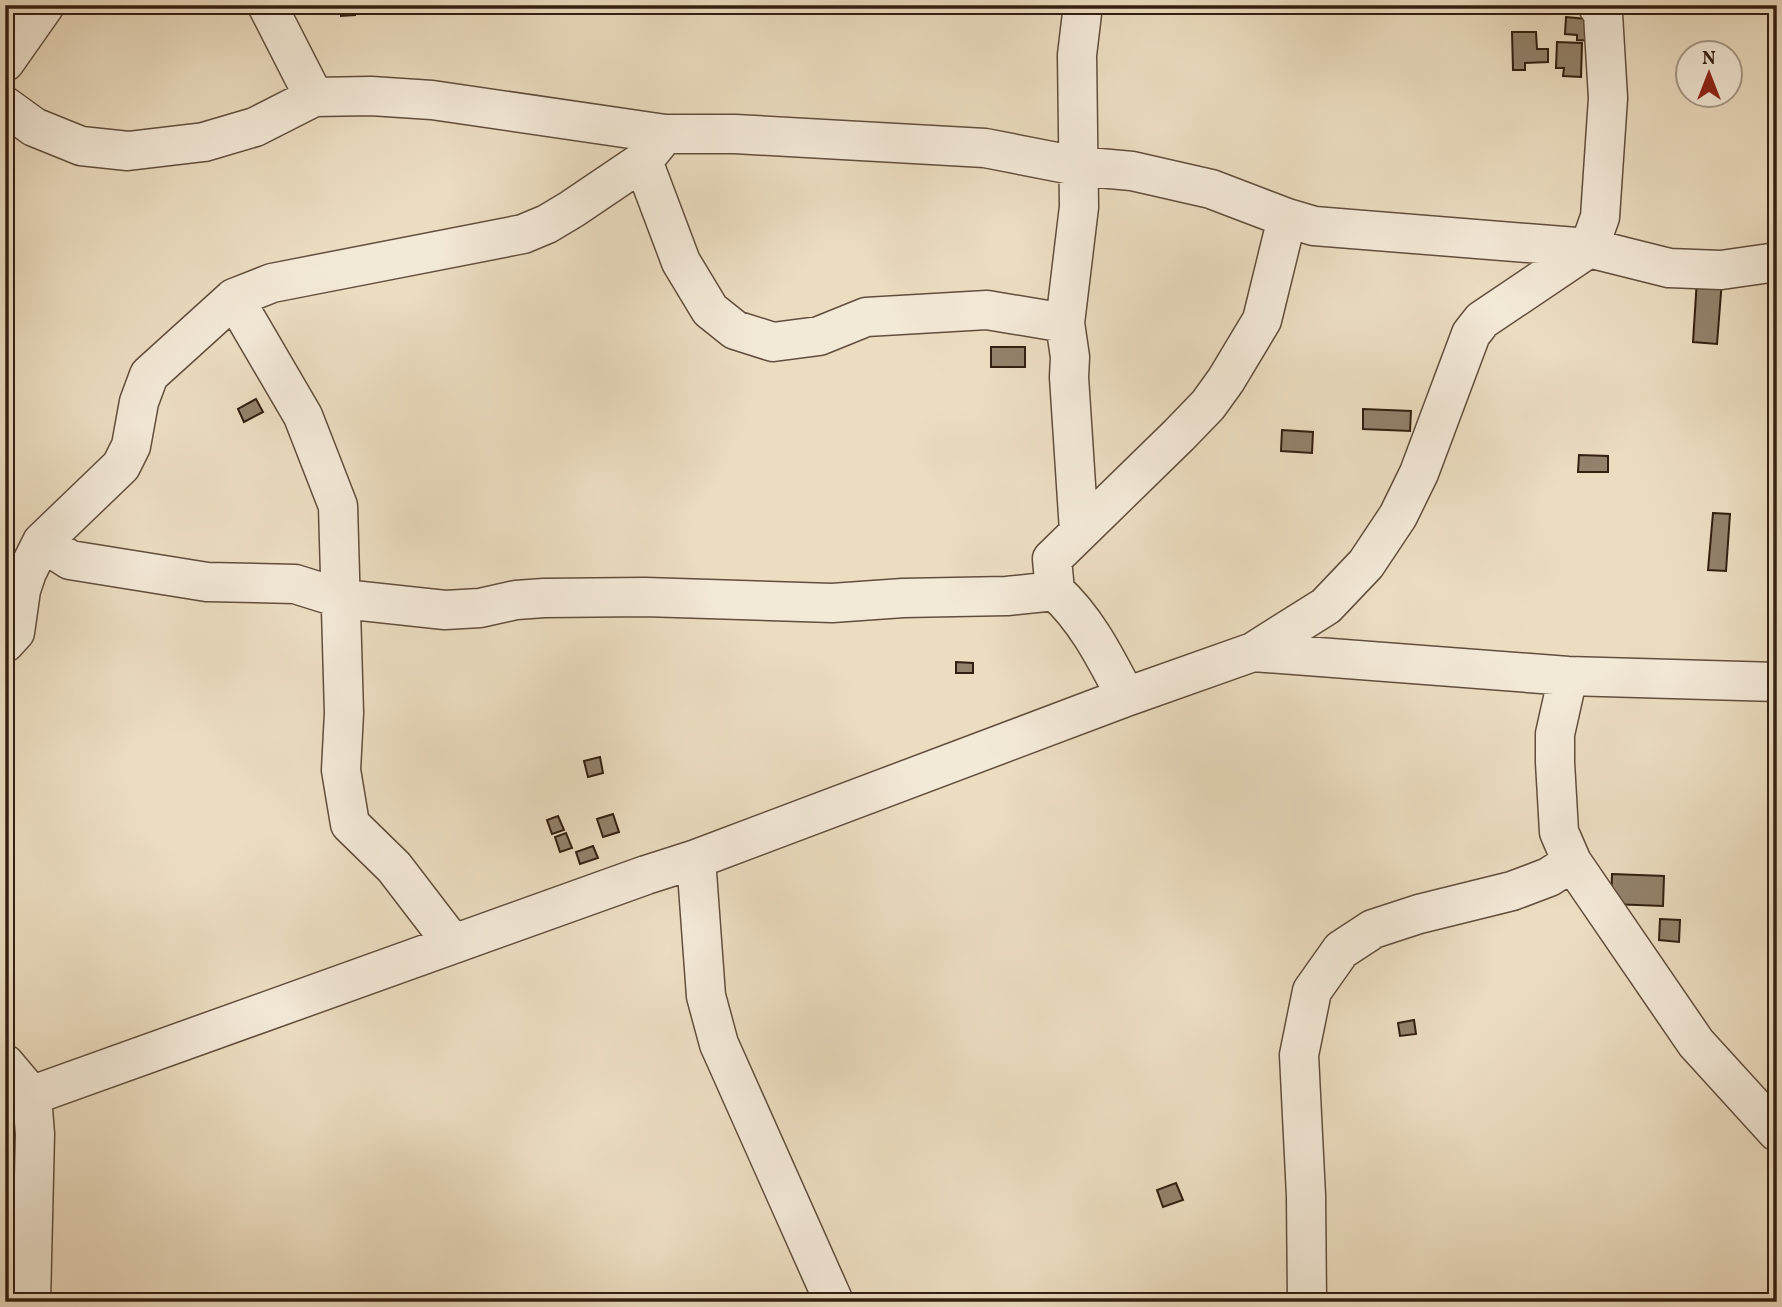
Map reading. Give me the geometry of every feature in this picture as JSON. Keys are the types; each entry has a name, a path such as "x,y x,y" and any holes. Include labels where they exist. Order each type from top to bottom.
{"street":[{"path":"5,62 45,5"},
{"path":"267,5 314,97"},
{"path":"1079,531 1070,358 1065,323 1079,207 1077,166 1080,113 1077,55 1083,5"},
{"path":"18,1100 696,859 1253,652 1326,606 1366,564 1398,516 1419,473 1471,334 1482,320 1589,248 1601,217 1608,98 1603,14 1597,5"},
{"path":"5,106 34,127 81,146 128,150 204,142 255,127 314,97 371,96 432,100 654,148 734,134 985,148 1077,166 1132,171 1211,189 1314,226 1589,248 1669,268 1721,270 1777,262"},
{"path":"5,643 15,632 21,590 42,542 121,466 131,446 139,402 149,375 234,298 272,283 523,234 572,209 654,148"},
{"path":"654,148 681,262 710,310 734,330 773,342 819,337 866,317 987,310 1065,323"},
{"path":"42,542 70,560 207,582 295,584 343,599 445,610 480,608 516,600 544,598 645,597 832,603 903,598 1007,596 1054,575 1079,531 1208,405 1262,320 1287,218"},
{"path":"234,298 303,416 338,506 343,599 344,713 341,770 350,824 394,867 453,944"},
{"path":"1054,575 1069,604 1095,639 1126,697"},
{"path":"1253,652 1567,676 1777,682"},
{"path":"1567,676 1555,734 1555,762 1559,832 1572,862 1696,1043 1777,1132"},
{"path":"696,859 706,996 719,1044 834,1302"},
{"path":"1307,1302 1306,1196 1299,1055 1312,991 1341,950 1373,929 1419,914 1512,891 1549,877 1572,862"},
{"path":"5,1064 35,1145 31,1302"}],"building":[{"path":"340,5 355,5 355,15 341,16"},
{"path":"1566,17 1597,20 1596,41 1577,40 1577,35 1565,34"},
{"path":"1512,32 1536,32 1537,49 1548,49 1548,62 1525,63 1525,70 1513,70"},
{"path":"1557,42 1582,43 1581,77 1563,76 1564,68 1556,68"},
{"path":"1697,279 1722,280 1717,344 1693,342"},
{"path":"991,347 1025,347 1025,367 991,367"},
{"path":"256,399 263,412 244,422 238,409"},
{"path":"1363,409 1411,411 1410,431 1363,429"},
{"path":"1282,430 1313,432 1312,453 1281,451"},
{"path":"1579,455 1608,456 1608,472 1578,472"},
{"path":"1713,513 1730,514 1726,571 1708,570"},
{"path":"956,662 973,663 973,673 956,673"},
{"path":"600,757 603,773 588,777 584,761"},
{"path":"613,814 619,832 603,837 597,819"},
{"path":"558,816 564,830 552,834 547,820"},
{"path":"566,833 572,848 560,852 555,837"},
{"path":"593,846 598,858 580,864 576,852"},
{"path":"1612,874 1664,876 1663,906 1611,904"},
{"path":"1660,919 1680,920 1679,942 1659,940"},
{"path":"1414,1020 1416,1034 1400,1036 1398,1023"},
{"path":"1176,1183 1183,1200 1163,1207 1157,1190"}]}
